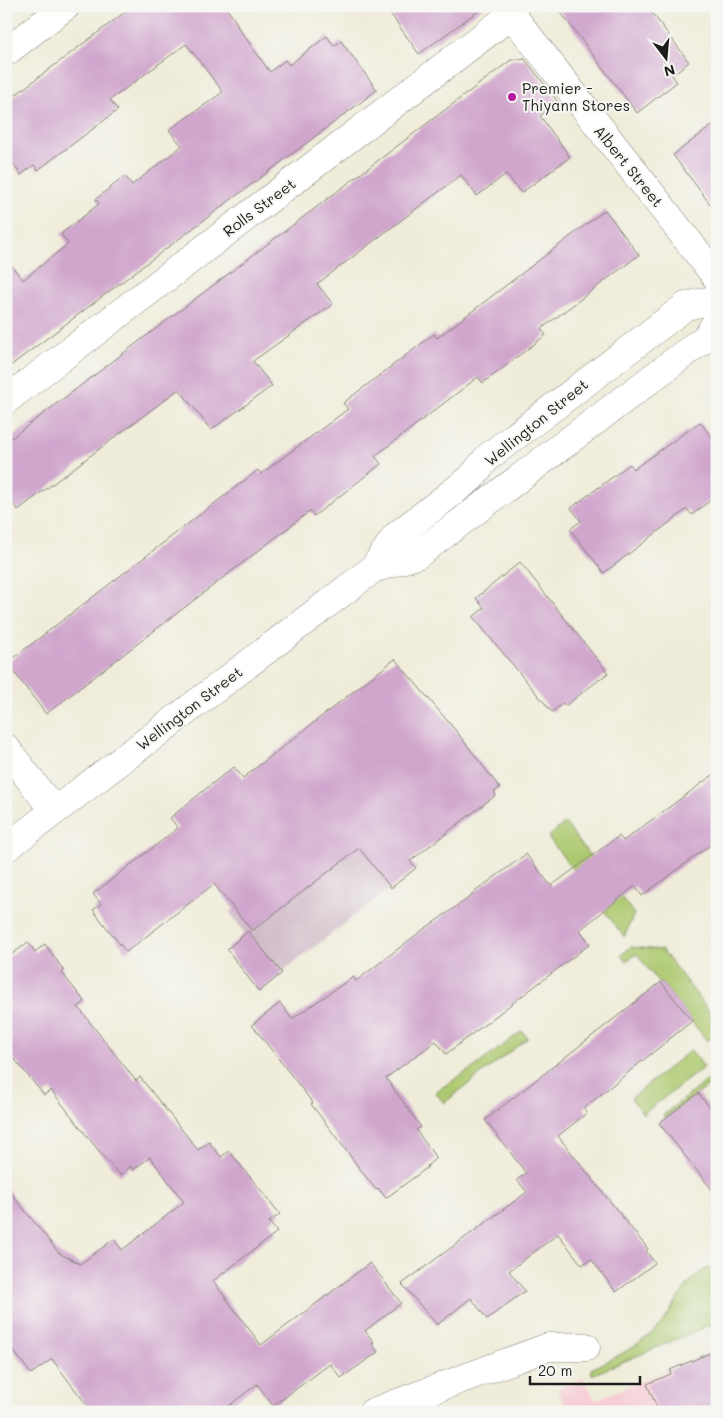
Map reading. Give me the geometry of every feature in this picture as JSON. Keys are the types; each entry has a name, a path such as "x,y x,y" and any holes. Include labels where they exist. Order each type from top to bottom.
{"street":[{"path":"6,52 66,6"},
{"name":"Albert Street","path":"508,11 717,278"},
{"name":"Rolls Street","path":"6,400 508,11"},
{"name":"Wellington Street","path":"6,848 373,568 396,536 471,478 488,457 686,306 717,299"},
{"name":"Wellington Street","path":"373,568 417,555 708,336 717,320"},
{"path":"6,748 54,811"},
{"path":"373,1412 429,1402 548,1347 586,1347"}],"shaded area":[{"path":"308,728 416,868 259,990 227,949 245,934 230,912 318,845 257,766"},
{"path":"717,1350 717,1412 551,1412 565,1406 557,1389 584,1378 595,1400"}],"green space":[{"path":"565,823 634,914 624,937 548,837"},
{"path":"631,947 662,950 717,1021 717,1033 707,1041 637,954 626,961 621,955"},
{"path":"522,1031 528,1038 444,1103 435,1092 476,1066"},
{"path":"691,1050 704,1067 643,1114 631,1098"},
{"path":"717,1073 717,1080 665,1118 663,1115"},
{"path":"708,1268 717,1277 717,1322 592,1375 591,1369 634,1346 656,1329 663,1322 685,1288 699,1273"}],"building":[{"path":"133,6 225,6 270,72 285,60 289,65 327,36 334,46 341,41 377,90 6,369 6,259 23,280 68,244 61,234 99,204 96,199 125,176 132,185 182,146 169,130 223,92 186,44 110,100 118,110 38,170 34,165 21,175 6,155 6,102"},
{"path":"385,6 485,6 419,54"},
{"path":"556,6 647,6 689,62 672,75 677,82 637,113"},
{"path":"525,59 558,102 540,116 570,157 521,193 506,174 477,196 461,175 317,284 333,304 253,361 272,386 211,430 179,389 18,510 6,495 6,442 511,60"},
{"path":"717,122 717,213 673,155"},
{"path":"605,210 639,255 541,329 546,335 483,383 478,377 375,456 381,464 314,516 310,511 46,714 7,663 258,470 261,474 348,409 343,403 434,334 437,338"},
{"path":"700,422 717,444 717,495 692,515 687,509 604,573 570,529 581,521 571,508 630,464 634,469"},
{"path":"520,562 608,673 565,706 563,703 552,712 473,617 484,608 476,598"},
{"path":"395,659 456,731 500,788 494,792 496,795 410,861 416,868 391,888 359,848 252,931 214,884 126,952 93,910 101,904 93,894 178,828 170,818 223,775 234,767 243,778"},
{"path":"717,772 717,840 642,896 635,886 580,930 590,944 446,1054 436,1041 386,1078 421,1127 416,1130 436,1158 428,1167 386,1198 378,1188 376,1190 311,1104 313,1103 252,1025 280,1003 292,1019 353,977 356,981 526,854 551,886 619,836 623,841"},
{"path":"248,931 282,973 259,992 227,949"},
{"path":"28,942 35,952 45,944 64,971 62,973 85,1002 78,1007 136,1081 140,1077 198,1150 209,1142 221,1157 229,1151 280,1214 269,1222 277,1232 213,1281 261,1345 370,1263 401,1303 365,1331 374,1342 372,1344 378,1352 341,1378 330,1364 273,1406 257,1384 221,1412 92,1412 52,1359 31,1374 6,1341 6,1187 59,1253 80,1264 114,1239 122,1250 184,1202 150,1157 133,1170 131,1166 120,1175 51,1090 44,1095 6,1049 6,959"},
{"path":"661,982 692,1021 584,1108 587,1113 558,1136 648,1249 646,1251 655,1263 616,1292 591,1259 582,1265 558,1234 509,1271 525,1291 487,1319 471,1298 437,1325 402,1284 527,1192 517,1180 526,1173 485,1120"},
{"path":"698,1093 717,1116 717,1196 659,1123"},
{"path":"717,1350 717,1412 659,1412 647,1384 671,1374 670,1370"}],"place":[{"name":"Premier - Thiyann Stores","path":"512,97"}]}
